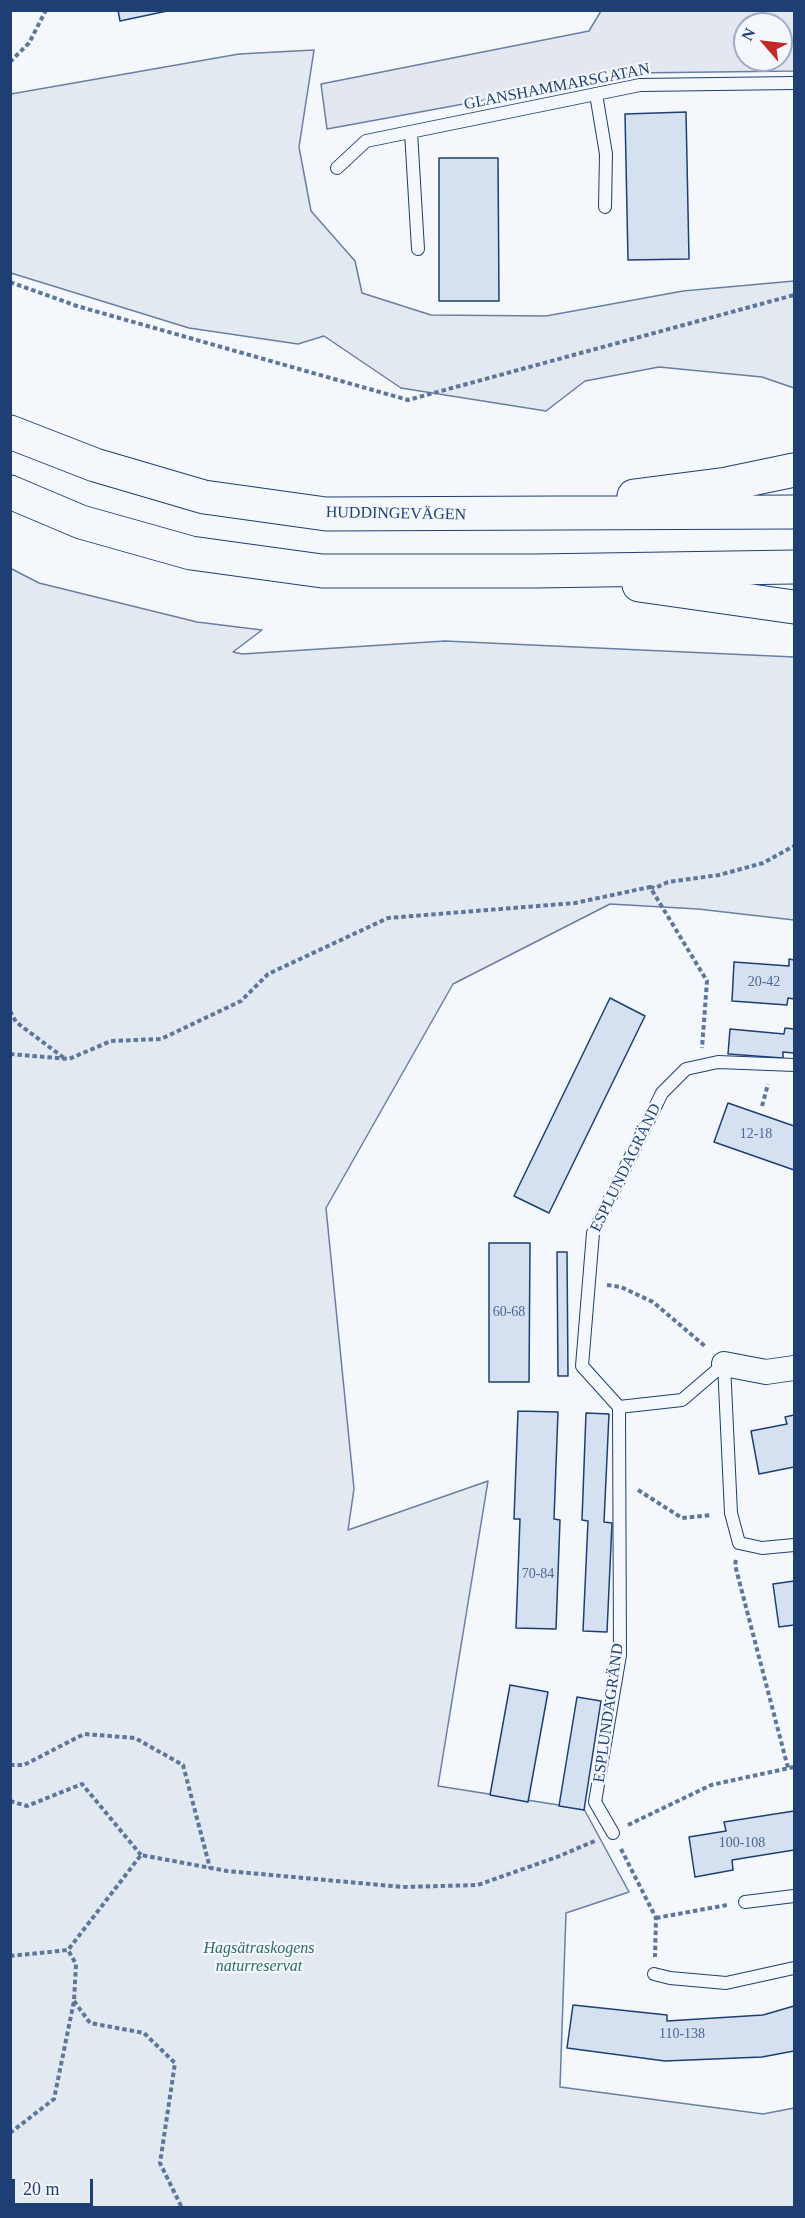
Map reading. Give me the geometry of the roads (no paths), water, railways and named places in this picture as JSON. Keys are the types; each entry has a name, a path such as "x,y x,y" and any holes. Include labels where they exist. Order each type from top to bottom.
{"main road":[{"name":"HUDDINGEVÄGEN","path":"10,432 95,465 204,497 326,514 795,512"},
{"path":"489,514 727,484 795,470"},
{"path":"10,492 81,522 191,553 322,571 536,571 795,567"},
{"path":"536,571 795,607"}],"street":[{"path":"724,1364 766,1372 795,1368"}],"lane":[{"name":"GLANSHAMMARSGATAN","path":"337,168 366,141 640,85 795,83"},
{"path":"596,94 606,154 605,207"},
{"path":"411,132 418,249"},
{"name":"ESPLUNDAGRÄND","path":"613,1833 595,1802 620,1655 620,1407 582,1366 593,1233 662,1093 686,1069 718,1062 795,1065"},
{"path":"620,1407 682,1400 724,1364"},
{"path":"724,1364 731,1513 739,1543 762,1548 795,1545"},
{"path":"745,1902 795,1896"},
{"path":"654,1974 670,1978 726,1983 795,1968"}],"park label":[{"name":"Hagsätraskogens naturreservat","path":"259,1958"}]}
